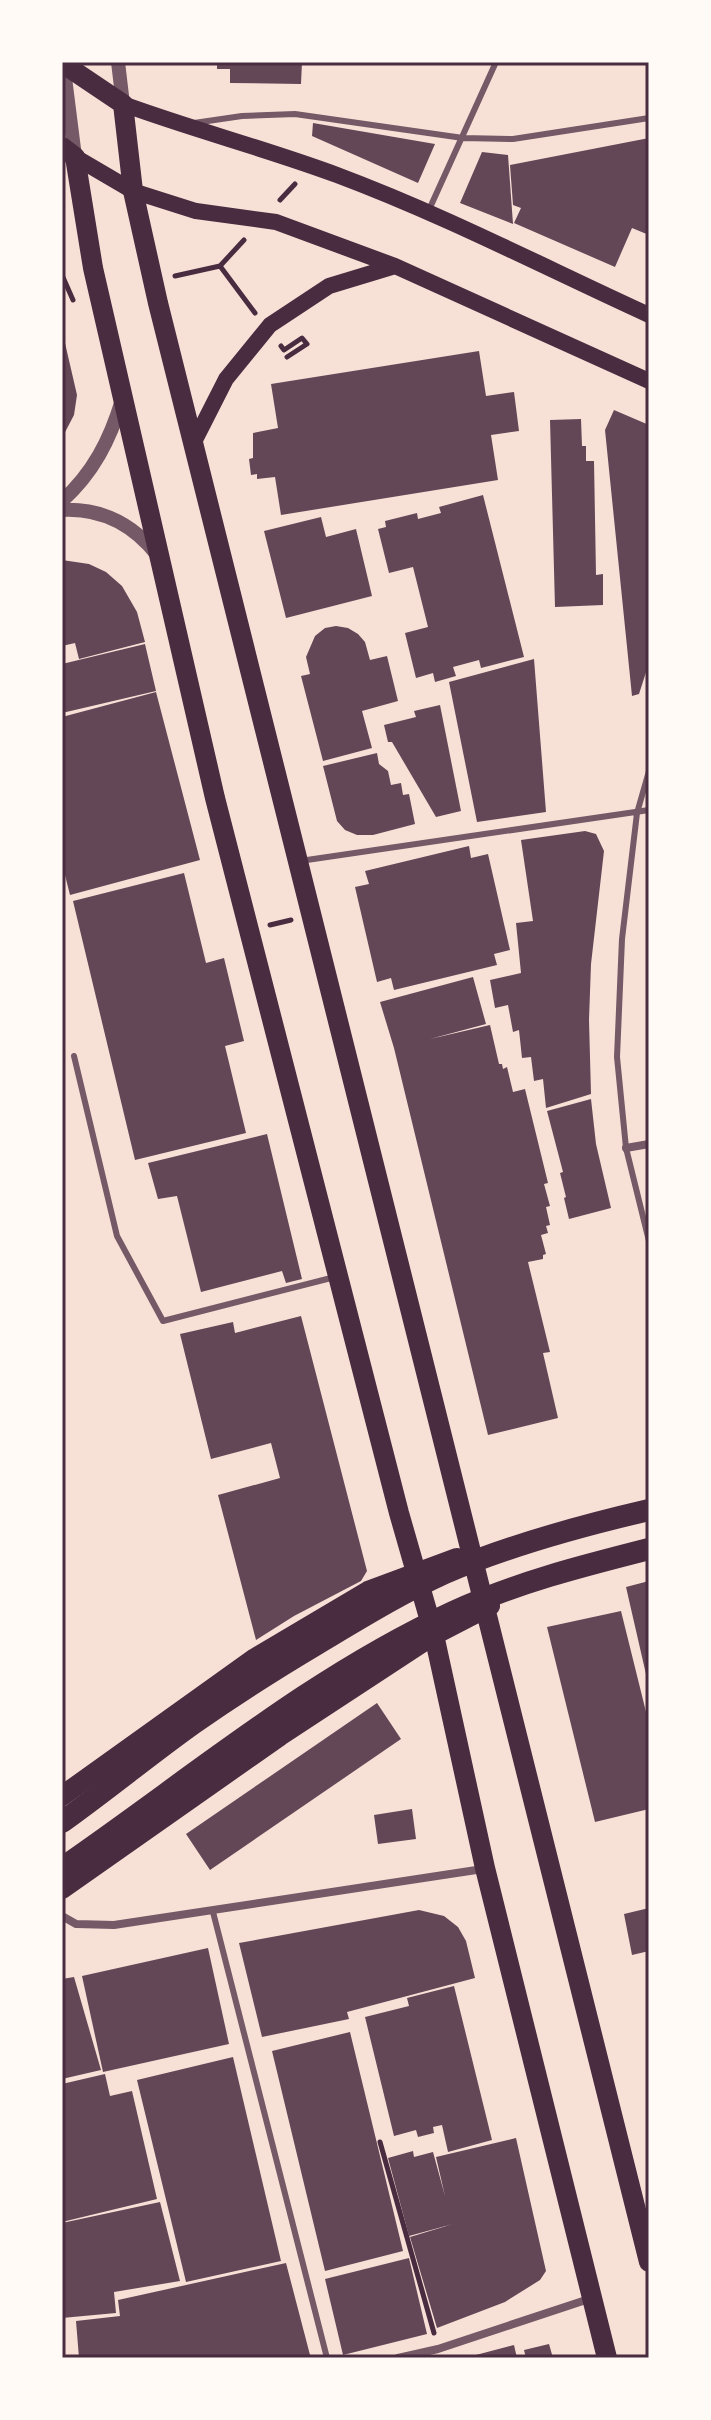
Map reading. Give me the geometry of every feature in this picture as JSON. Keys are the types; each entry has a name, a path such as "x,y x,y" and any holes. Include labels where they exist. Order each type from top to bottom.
{"highway":[{"path":"62,1822 238,1693 398,1596 499,1553 549,1536 649,1510"},
{"path":"62,1868 272,1718 412,1632 501,1592 649,1551"}],"main road":[{"path":"63,63 123,104 178,125 284,156 428,213 649,315"},
{"path":"123,104 133,191 158,303 649,2262"},
{"path":"68,152 133,191 196,211 276,222 395,266 649,381"},
{"path":"68,152 215,798 399,1513 434,1635 485,1868 607,2358"},
{"path":"193,444 226,379 270,325 329,286 395,266"},
{"path":"62,1796 255,1658 368,1591 471,1553 649,1503"},
{"path":"62,1889 271,1742 434,1635 523,1590 649,1551"}],"street":[{"path":"118,62 123,104"},
{"path":"63,63 68,152"},
{"path":"62,501 97,462 123,400"},
{"path":"62,510 94,512 114,518 132,529 160,559"},
{"path":"626,1148 649,1144"},
{"path":"62,1916 76,1924 114,1925 485,1868"},
{"path":"398,2358 438,2349 592,2298"}],"lane":[{"path":"428,213 496,62"},
{"path":"178,125 242,116 295,114 463,138 513,139 649,118"},
{"path":"649,771 637,813 622,939 617,1057 626,1148 649,1241"},
{"path":"297,861 649,810"},
{"path":"74,1056 117,1236 163,1321 338,1276"},
{"path":"213,1912 327,2358"}],"path":[{"path":"273,208 305,172"},
{"path":"161,279 220,266 252,231"},
{"path":"72,297 87,294"},
{"path":"249,931 311,915"},
{"path":"380,2142 438,2349"}],"building":[{"path":"217,62 302,62 301,84 230,83 230,69 217,69"},
{"path":"313,123 435,144 418,183 312,136"},
{"path":"649,138 649,235 632,228 615,267 514,223 521,208 513,205 510,165"},
{"path":"482,152 508,155 513,224 460,203"},
{"path":"62,330 77,395 74,415 62,438"},
{"path":"479,351 486,396 514,392 519,431 491,435 498,480 281,515 275,477 257,479 257,474 251,475 249,459 253,458 253,433 278,428 271,384"},
{"path":"614,410 649,425 649,663 639,694 632,696 605,430"},
{"path":"581,419 586,461 594,461 596,575 603,574 603,605 555,607 550,420"},
{"path":"483,495 524,657 481,668 479,660 453,667 456,676 435,682 433,673 416,678 405,633 428,627 413,567 389,573 378,529 386,527 385,521 417,513 418,519 441,513 439,507"},
{"path":"321,517 326,537 356,529 372,596 286,618 264,531"},
{"path":"62,560 89,564 106,572 122,586 137,612 145,642 79,659 75,643 62,646"},
{"path":"336,626 358,634 365,642 370,660 387,656 398,701 362,711 372,748 323,761 301,676 310,674 306,657 315,636 325,628"},
{"path":"145,644 156,691 62,713 62,664"},
{"path":"534,659 546,812 477,822 449,682"},
{"path":"156,692 200,860 70,895 62,863 62,717"},
{"path":"440,705 461,811 436,817 392,742 388,742 384,725 416,717 414,711"},
{"path":"377,753 379,764 388,771 391,785 401,783 403,795 409,794 415,824 373,835 357,835 345,830 337,821 323,766"},
{"path":"585,831 596,834 604,851 591,964 591,1094 546,1108 543,1079 534,1081 531,1057 522,1058 519,1030 513,1032 508,1005 495,1008 490,980 521,973 516,923 533,921 521,840"},
{"path":"469,846 471,858 488,854 510,950 494,954 497,965 394,990 391,978 377,982 355,887 369,884 365,871"},
{"path":"184,873 206,963 224,958 244,1041 225,1046 246,1133 135,1160 73,901"},
{"path":"473,977 486,1024 430,1039 490,1025 499,1064 503,1069 507,1067 513,1092 525,1089 548,1183 544,1184 550,1206 546,1207 550,1225 546,1226 548,1233 541,1235 546,1254 543,1259 528,1262 550,1352 543,1353 558,1418 488,1435 394,1048 380,1002"},
{"path":"591,1099 596,1144 611,1208 569,1219 560,1173 563,1172 547,1111"},
{"path":"267,1134 302,1279 286,1283 282,1271 201,1292 177,1196 158,1199 148,1163"},
{"path":"301,1316 367,1571 361,1581 256,1640 218,1495 280,1478 271,1443 211,1459 180,1334 233,1322 235,1333"},
{"path":"649,1581 649,1683 648,1683 626,1587"},
{"path":"621,1611 649,1724 649,1809 595,1822 547,1627"},
{"path":"377,1703 401,1739 210,1870 186,1834"},
{"path":"412,1809 416,1839 378,1844 374,1815"},
{"path":"649,1908 649,1951 632,1955 624,1914"},
{"path":"419,1910 444,1916 458,1927 466,1941 475,1978 347,2012 349,2019 262,2037 239,1943"},
{"path":"208,1948 229,2044 103,2072 82,1976"},
{"path":"74,1977 101,2070 62,2079 62,1979"},
{"path":"454,1986 492,2140 448,2152 442,2125 433,2127 434,2133 418,2137 416,2130 394,2136 365,2017 409,2006 407,1998"},
{"path":"350,2032 403,2251 325,2271 272,2051"},
{"path":"233,2057 281,2261 186,2282 137,2080"},
{"path":"105,2074 110,2096 132,2091 157,2199 62,2222 62,2084"},
{"path":"516,2138 546,2271 540,2280 505,2302 437,2328 410,2237 453,2224 409,2236 388,2158 413,2151 414,2157 433,2152 445,2196 436,2157"},
{"path":"160,2202 180,2281 114,2292 116,2313 62,2318 62,2223"},
{"path":"409,2258 427,2334 343,2355 325,2279"},
{"path":"286,2263 310,2355 295,2358 79,2358 76,2321 120,2316 118,2300"},
{"path":"549,2344 553,2358 526,2358 524,2350"},
{"path":"514,2345 517,2358 472,2356"}]}
